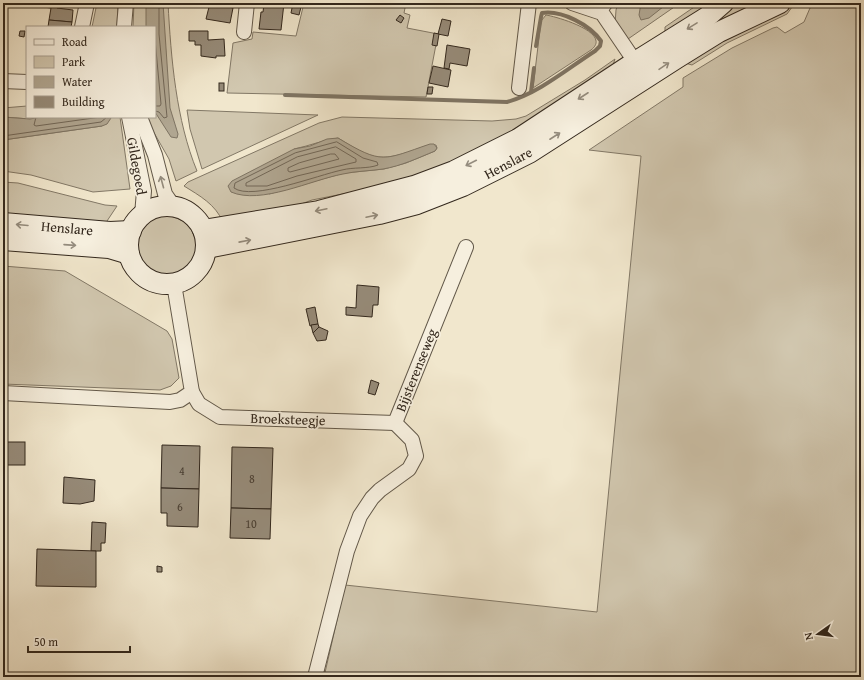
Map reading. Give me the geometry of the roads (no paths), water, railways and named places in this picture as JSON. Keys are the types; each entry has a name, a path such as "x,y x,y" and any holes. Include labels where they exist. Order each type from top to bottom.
{"street":[{"path":"82,26 87,3"},
{"path":"124,26 126,3"},
{"path":"244,32 247,3"},
{"path":"519,88 530,3"},
{"path":"572,3 606,8 635,62 646,78"},
{"name":"Henslare","path":"205,239 414,186 454,171 518,139 635,62 707,17 723,3"},
{"name":"Henslare","path":"205,239 328,225 417,204 463,186 529,153 719,32 780,3"},
{"path":"3,81 26,82"},
{"name":"Gildegoed","path":"129,118 144,192 136,223"},
{"name":"Gildegoed","path":"140,118 155,155 165,194 174,207"},
{"path":"159,207 174,207 188,212 195,217 205,239 202,263 193,275 184,281 174,284 159,284 146,278 135,268 129,254 128,246 136,223 159,207"},
{"name":"Henslare","path":"3,223 110,232 136,223"},
{"name":"Henslare","path":"3,240 109,248 129,254"},
{"name":"Bijsterenseweg","path":"315,677 347,552 360,516 376,494 409,469 416,456 412,440 395,423 466,247"},
{"name":"Broeksteegje","path":"174,284 192,392 198,404 220,417 395,423"},
{"path":"3,393 170,402 180,400 192,392"}],"water":[{"path":"146,3 163,3 170,108 178,134 177,138 171,137 156,114 156,26 146,26"},
{"path":"641,3 668,3 649,18 641,20 639,15"},
{"path":"3,117 30,119 111,118 107,124 102,126 3,140"},
{"path":"338,138 365,153 383,157 402,154 430,144 434,144 437,148 435,151 396,166 343,174 271,194 257,196 243,195 231,192 228,186 232,181 294,149 310,146 327,139"}],"waterway":[{"path":"285,95 507,102 542,87 595,51 600,46 601,41 590,29 567,16 542,13 536,46"},
{"path":"531,92 534,68"}]}
